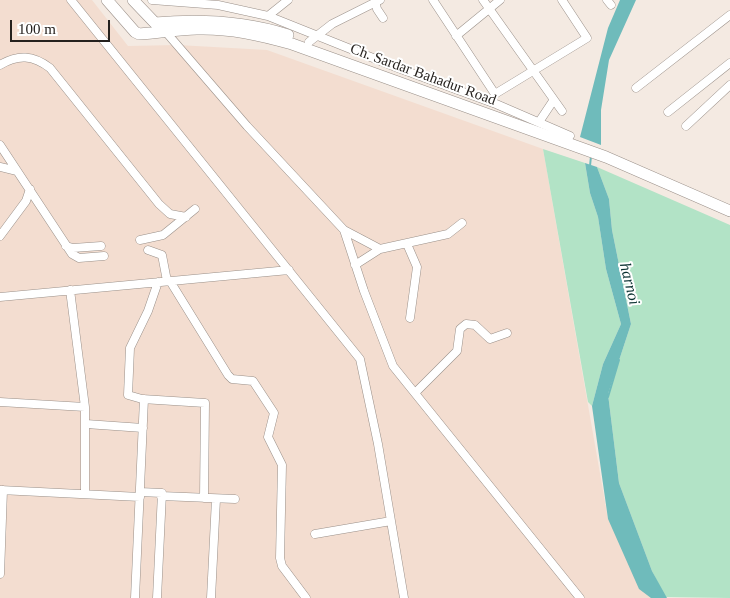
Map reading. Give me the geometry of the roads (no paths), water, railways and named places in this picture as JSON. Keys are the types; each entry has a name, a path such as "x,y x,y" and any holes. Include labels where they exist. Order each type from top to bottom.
{"main road":[{"name":"Ch. Sardar Bahadur Road","path":"107,0 135,32 204,29 254,33 292,44 576,141"},
{"path":"134,0 165,31"},
{"name":"Ch. Sardar Bahadur Road","path":"155,23 182,20 236,22 257,25 313,39 730,203"},
{"name":"Ch. Sardar Bahadur Road","path":"606,153 730,211"}],"street":[{"path":"71,0 360,359 378,444 404,598"},
{"path":"152,0 218,5 268,16 313,39 496,104 539,122 576,141"},
{"path":"268,16 288,0"},
{"path":"433,0 495,94 496,104"},
{"path":"483,0 553,101 562,111"},
{"path":"456,36 500,0"},
{"path":"495,94 587,38 562,0"},
{"path":"313,39 332,24 377,1 377,9 384,18"},
{"path":"636,88 730,15"},
{"path":"165,31 247,126 344,230 380,249"},
{"path":"0,65 13,58 22,56 33,58 50,68 159,204 170,214 186,217"},
{"path":"668,112 730,63"},
{"path":"686,126 730,85"},
{"path":"539,122 553,101"},
{"path":"0,145 66,246 79,258 104,256"},
{"path":"0,167 18,172"},
{"path":"0,236 26,201 30,189"},
{"path":"140,240 163,235 195,209"},
{"path":"356,265 380,249 448,234 462,223"},
{"path":"344,230 393,366 580,598"},
{"path":"407,244 417,267 410,318"},
{"path":"66,246 73,248 101,246"},
{"path":"148,250 162,255 169,281 228,375 232,379 253,381 274,413 268,437 282,465 280,558 282,566 306,598"},
{"path":"0,297 289,270"},
{"path":"158,282 148,311 130,348 128,395 144,399 206,403 204,498"},
{"path":"70,290 85,407 85,493"},
{"path":"415,393 457,351 460,329 466,324 475,325 490,339 507,334"},
{"path":"135,598 144,399"},
{"path":"0,402 85,407"},
{"path":"86,424 143,428"},
{"path":"0,574 2,490 140,494 160,492 162,496 235,499"},
{"path":"157,598 162,496"},
{"path":"211,598 216,498"},
{"path":"315,534 391,521"}],"water":[{"path":"620,0 636,0 609,60 601,110 601,145 580,137 608,28"},
{"path":"585,163 597,167 609,199 612,230 631,324 608,394 619,483 652,571 667,598 651,598 639,589 608,519 592,406 603,364 621,324 606,269 598,217 590,193"}],"waterway":[{"name":"harnoi","path":"590,166 591,156"},
{"name":"harnoi","path":"608,397 619,360"}]}
